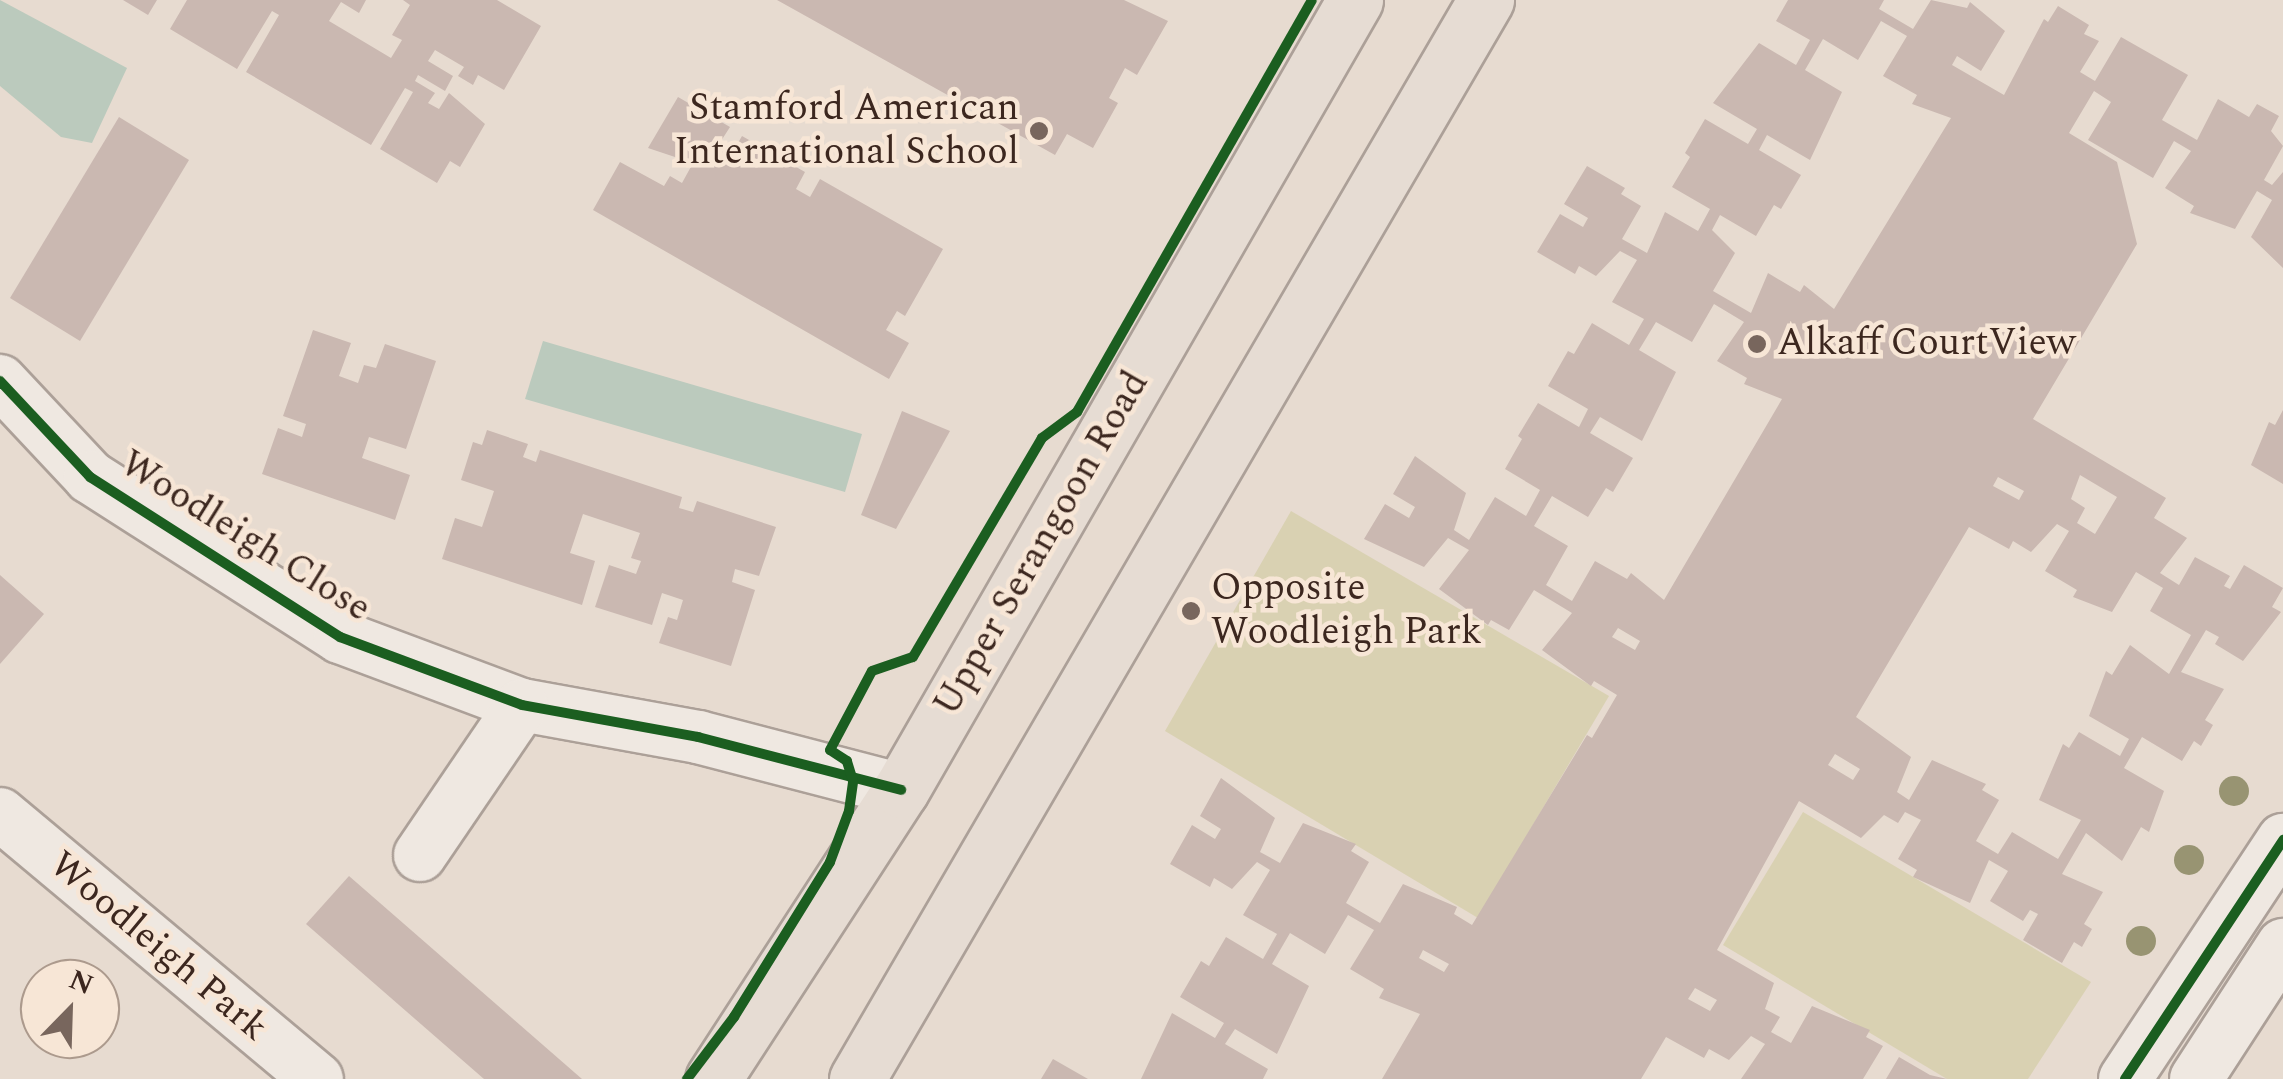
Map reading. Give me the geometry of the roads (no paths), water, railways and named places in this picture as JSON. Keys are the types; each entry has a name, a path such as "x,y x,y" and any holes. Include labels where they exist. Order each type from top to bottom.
{"main road":[{"name":"Upper Serangoon Road","path":"713,1079 901,790 1354,0"},
{"path":"857,1079 1486,0"}],"street":[{"name":"Woodleigh Close","path":"0,382 90,476 192,546 340,637 522,704 698,738 901,790"},
{"path":"420,855 522,704"},
{"name":"Woodleigh Park","path":"0,814 316,1079"},
{"path":"2125,1079 2265,906 2283,840"},
{"path":"2196,1079 2283,945"},
{"path":"2227,1034 2283,1018"}],"place":[{"name":"Stamford American International School","path":"1039,131"},
{"name":"Alkaff CourtView","path":"1757,344"},
{"name":"Opposite Woodleigh Park","path":"1191,611"}]}
